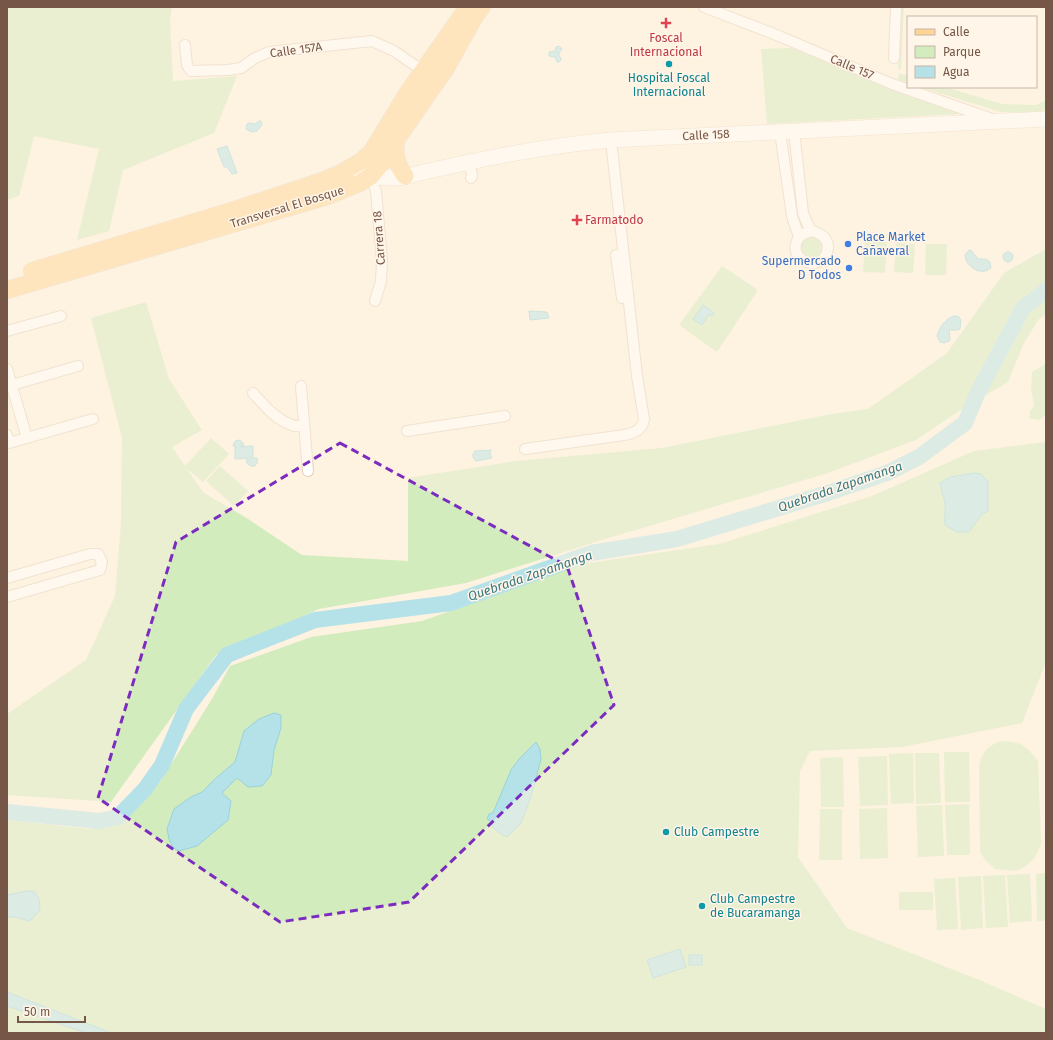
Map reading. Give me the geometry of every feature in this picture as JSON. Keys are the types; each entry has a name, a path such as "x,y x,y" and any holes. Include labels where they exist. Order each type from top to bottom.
{"main road":[{"name":"Transversal El Bosque","path":"7,278 228,212 322,181 341,173 360,162 372,153 406,94 468,7"},
{"name":"Transversal El Bosque","path":"7,290 328,196 348,189 371,176 384,160 396,140 446,68 475,16 482,7"},
{"path":"396,140 396,159 399,168 405,176"}],"street":[{"name":"Calle 157","path":"704,7 779,36 892,84 1001,122"},
{"path":"894,58 896,7"},
{"name":"Calle 157A","path":"185,45 187,65 191,71 228,70 241,68 255,58 269,52 372,41 394,51 423,71"},
{"name":"Calle 158","path":"322,181 371,176 390,179 470,162 568,145 612,140 1046,119"},
{"path":"787,131 803,213 811,231"},
{"path":"787,131 792,216 799,237"},
{"path":"612,140 630,360"},
{"path":"371,176 369,164 372,153"},
{"path":"470,162 471,178"},
{"name":"Carrera 18","path":"371,176 376,191 376,222 382,261 381,281 375,301"},
{"path":"811,231 821,234 827,242 828,247 826,256 818,262 808,263 795,251 794,247 799,237 806,232 811,231"},
{"path":"524,449 633,434 641,428 644,419 630,360 616,254"},
{"path":"7,331 62,316"},
{"path":"12,385 78,366"},
{"path":"7,368 27,438"},
{"path":"301,386 308,470"},
{"path":"253,393 268,410 279,419 293,426 304,426"},
{"path":"407,431 505,416"},
{"path":"7,435 9,443 93,419"},
{"path":"7,578 90,554 98,554 102,562 100,570 7,597"}],"highlighted area":[{"path":"340,443 567,566 614,705 409,902 280,922 98,798 176,542"}],"green space":[{"path":"7,7 172,7 170,20 173,81 237,76 214,133 123,170 109,231 77,240 99,149 34,136 19,196 7,200"},
{"path":"901,7 904,7 901,69 898,69"},
{"path":"791,48 959,114 767,124 761,49"},
{"path":"899,73 907,76 907,83 898,80"},
{"path":"923,88 948,88 1002,104 1036,105 1046,100 1046,109 1038,113 1001,112"},
{"path":"808,233 827,244 819,260 801,257 798,243"},
{"path":"865,241 887,242 885,273 863,272"},
{"path":"896,243 915,244 913,273 894,272"},
{"path":"926,244 947,244 946,275 925,275"},
{"path":"1046,249 1046,314 1038,320 1023,345 1008,382 959,411 916,440 828,473 605,539 466,583 319,609 216,655 111,802 7,795 7,714 86,660 115,596 121,523 122,438 91,318 146,302 169,379 202,430 172,447 185,466 211,438 229,454 203,482 186,468 204,493 245,517 302,555 408,561 408,478 516,461 662,448 826,415 868,409 947,353 1004,273"},
{"path":"722,266 758,290 717,352 679,325"},
{"path":"1046,364 1046,415 1039,420 1029,418 1030,411 1034,406 1031,388 1032,372"},
{"name":"Club Campestre de Bucaramanga","path":"1045,442 1046,662 1022,723 902,747 810,751 800,771 798,857 847,928 977,979 1046,1009 1046,1033 110,1033 7,992 7,820 90,829 125,818 160,782 212,699 230,666 311,637 422,621 582,564 719,544 872,496 974,451"},
{"path":"220,466 248,491 234,506 206,481"},
{"path":"1000,741 1013,742 1022,745 1038,761 1041,844 1035,858 1026,866 1016,871 995,869 986,861 980,852 979,765 986,750"},
{"path":"944,752 969,752 970,802 945,802"},
{"path":"913,753 914,803 891,804 889,754"},
{"path":"915,753 939,753 941,803 916,804"},
{"path":"887,756 888,805 860,806 858,757"},
{"path":"843,757 844,807 821,807 820,758"},
{"path":"969,804 970,855 947,855 945,805"},
{"path":"942,805 944,856 918,857 916,806"},
{"path":"887,808 888,858 860,859 859,809"},
{"path":"820,809 842,809 842,860 819,860"},
{"path":"1046,873 1046,921 1037,921 1036,874"},
{"path":"1030,874 1032,921 1010,923 1007,875"},
{"path":"1005,875 1008,927 986,928 983,876"},
{"path":"981,876 983,928 961,930 958,877"},
{"path":"955,878 958,929 937,930 934,879"},
{"path":"899,892 933,892 933,910 899,910"},
{"path":"7,1006 84,1031 86,1033 7,1033"}],"water":[{"path":"559,46 562,49 559,53 561,60 557,62 555,57 549,56 549,52 555,51 556,47"},
{"path":"261,121 262,125 257,131 251,132 246,129 247,124 255,124"},
{"path":"227,146 237,173 232,174 227,167 224,167 217,149"},
{"path":"969,250 972,251 978,259 986,259 990,262 991,268 983,271 974,269 966,259 965,255"},
{"path":"1006,252 1010,252 1012,253 1012,261 1006,262 1003,259 1003,255"},
{"path":"703,305 714,313 712,316 709,314 702,325 693,319"},
{"path":"529,311 547,312 549,318 530,320"},
{"path":"954,316 958,316 961,320 960,329 949,330 949,341 944,343 940,342 937,336 939,330 945,321"},
{"path":"240,440 244,446 240,447 253,446 253,458 257,458 257,463 255,466 251,466 247,463 246,460 250,460 250,458 235,459 236,446 233,446 235,441"},
{"path":"491,450 490,454 492,458 476,461 473,457 475,451"},
{"path":"974,473 981,474 988,481 988,511 981,515 969,532 957,532 945,525 945,502 940,483 950,477"},
{"path":"274,713 281,715 281,728 274,750 271,775 262,786 248,787 237,778 222,793 231,801 228,820 197,846 179,851 173,848 167,829 174,809 191,797 202,792 235,762 244,731 259,719"},
{"path":"536,742 540,749 541,759 531,797 521,823 507,837 496,831 491,821 487,819 489,814 493,813 511,770 520,758"},
{"path":"34,891 39,899 40,910 30,921 15,917 7,917 7,895"},
{"path":"680,949 686,967 653,978 647,960"},
{"path":"689,955 702,955 702,965 689,965"},
{"path":"7,992 110,1033 86,1033 7,1006"}],"waterway":[{"name":"Quebrada Zapamanga","path":"7,812 99,821 118,817 145,789 162,765 186,709 227,655 315,620 451,603 591,553 677,539 828,493 887,473 919,457 965,423 978,392 1023,308 1046,290"}],"place":[{"name":"Foscal Internacional","path":"666,23"},
{"name":"Hospital Foscal Internacional","path":"669,64"},
{"name":"Farmatodo","path":"577,220"},
{"name":"Place Market Cañaveral","path":"848,244"},
{"name":"Supermercado D Todos","path":"849,268"},
{"name":"Club Campestre","path":"666,832"},
{"name":"Club Campestre de Bucaramanga","path":"702,906"}]}
